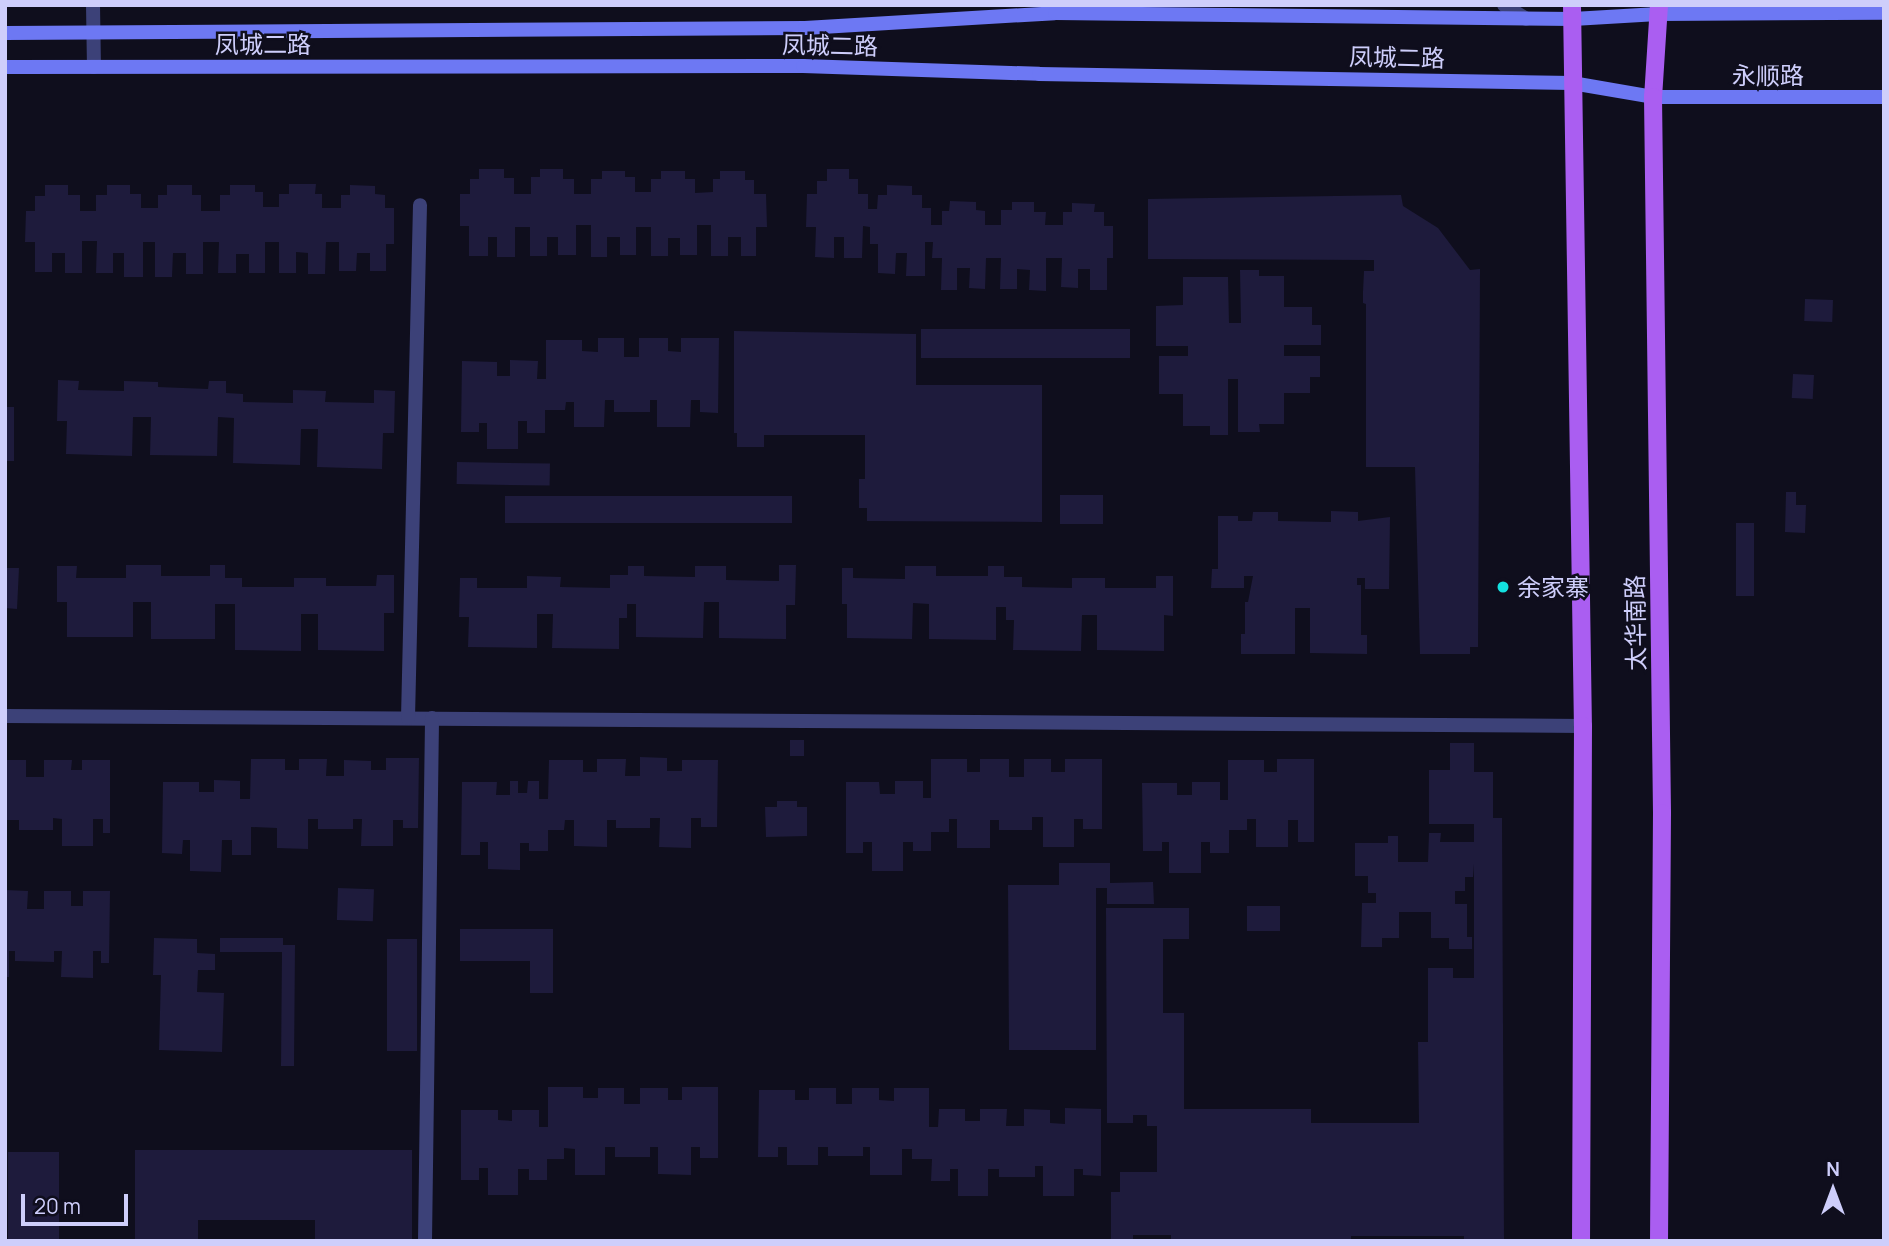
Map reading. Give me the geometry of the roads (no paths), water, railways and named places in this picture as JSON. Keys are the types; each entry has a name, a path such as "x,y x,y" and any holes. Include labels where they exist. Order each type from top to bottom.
{"main road":[{"name":"凤城二路","path":"5,33 806,28 1055,13 1526,19 1572,12 1658,10"},
{"path":"1658,10 1884,13"},
{"name":"太华南路","path":"1658,10 1653,97 1662,813 1659,1241"},
{"path":"1572,12 1583,726 1581,1241"},
{"name":"凤城二路","path":"5,67 803,66 1053,74 1572,83 1653,97"},
{"name":"永顺路","path":"1653,97 1884,97"}],"street":[{"path":"93,5 94,67"},
{"path":"1504,5 1526,19"},
{"path":"408,719 420,205"},
{"path":"5,716 1583,726"},
{"path":"425,1241 432,719"}],"place":[{"name":"余家寨","path":"1503,587"}]}
